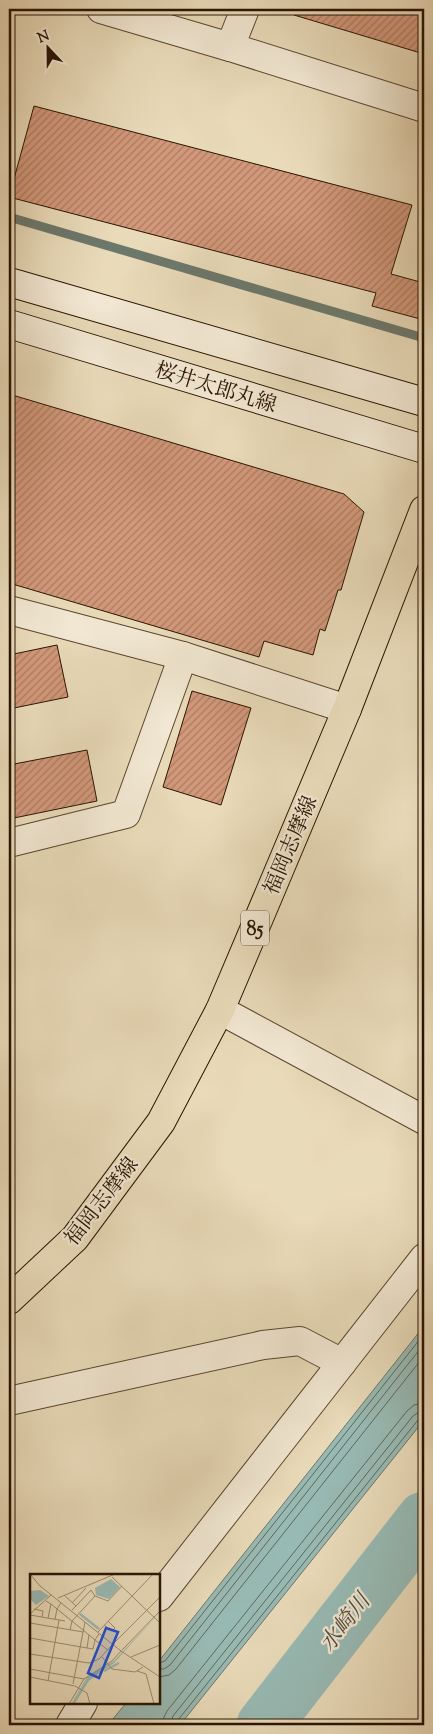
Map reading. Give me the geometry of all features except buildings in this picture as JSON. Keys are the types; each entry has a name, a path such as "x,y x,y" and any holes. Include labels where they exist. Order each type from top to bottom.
{"main road":[{"name":"福岡志摩線","path":"9,1300 75,1238 161,1122 220,1010 347,709 424,510"}],"street":[{"path":"100,9 230,47 424,108"},
{"path":"230,47 245,9"},
{"name":"桜井太郎丸線","path":"9,282 424,402"},
{"name":"桜井太郎丸線","path":"9,324 424,449"},
{"path":"9,610 183,656 347,709"},
{"path":"9,843 126,814 183,656"},
{"path":"220,1010 424,1120"},
{"path":"160,1595 424,1258"},
{"path":"9,1401 263,1345 300,1341 342,1363"},
{"path":"70,1725 82,1704"}],"water":[{"path":"424,1326 424,1420 180,1725 108,1725 125,1704 160,1704 160,1660"}],"waterway":[{"path":"9,217 424,338"},
{"name":"水崎川","path":"264,1725 424,1519"}]}
